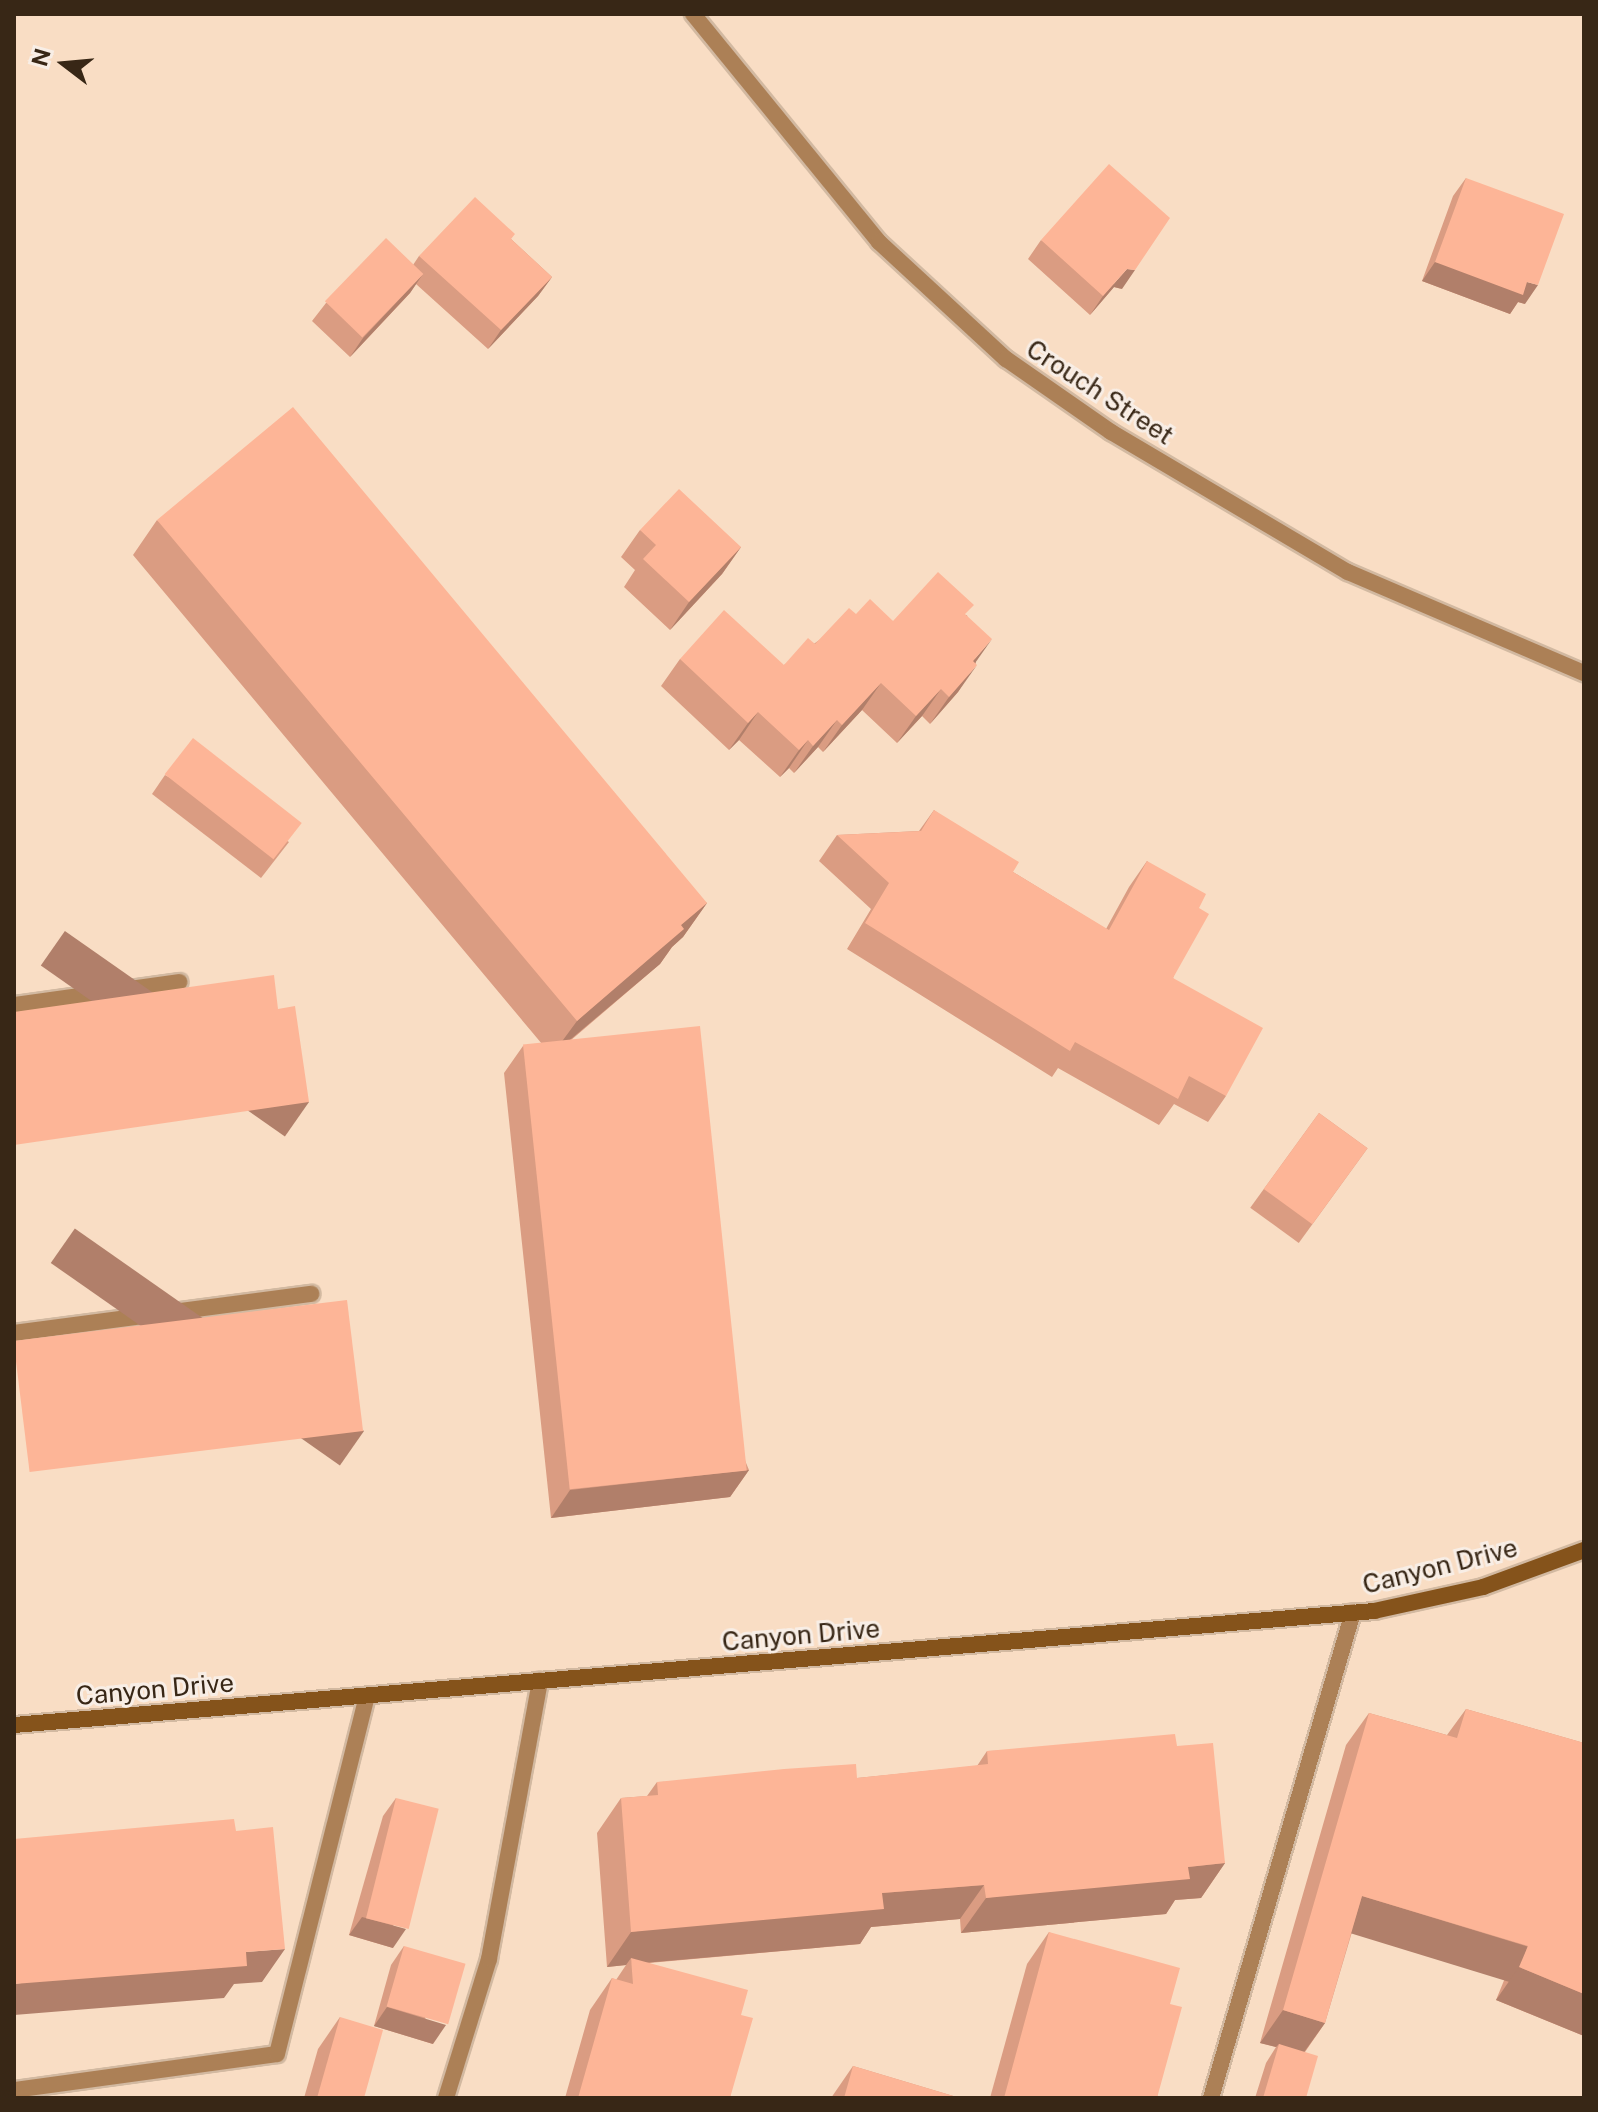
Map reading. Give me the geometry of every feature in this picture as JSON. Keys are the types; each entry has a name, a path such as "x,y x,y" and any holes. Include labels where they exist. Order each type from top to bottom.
{"main road":[{"name":"Canyon Drive","path":"14,1725 1353,1612 1483,1587 1584,1550"}],"street":[{"name":"Crouch Street","path":"693,14 879,242 1006,359 1111,432 1348,572 1584,673"},
{"path":"14,1005 179,982"},
{"path":"14,1333 311,1294"},
{"path":"1211,2098 1353,1612"},
{"path":"446,2098 489,1959 540,1681"},
{"path":"14,2090 277,2054 367,1696"}],"building":[{"path":"1109,164 1170,218 1135,270 1127,269 1103,296 1041,240"},
{"path":"1466,178 1564,214 1538,285 1527,282 1523,295 1435,262"},
{"path":"475,197 515,234 511,239 552,277 501,330 419,256"},
{"path":"386,238 423,274 362,337 325,301"},
{"path":"293,407 707,903 681,925 684,929 577,1021 157,520"},
{"path":"679,489 741,547 689,602 643,559 656,545 640,530"},
{"path":"938,572 974,605 965,614 992,639 973,661 977,665 949,697 941,689 916,716 881,683 842,725 837,720 813,746 808,740 799,750 758,712 748,723 680,659 724,610 784,665 808,638 815,644 849,608 856,614 870,599 893,621"},
{"path":"193,738 302,823 273,859 165,774"},
{"path":"934,810 1019,862 1013,872 1109,930 1147,861 1206,894 1199,908 1209,914 1173,978 1263,1028 1226,1096 1189,1076 1178,1099 1075,1042 1070,1051 865,923 889,883 837,835 921,831"},
{"path":"274,975 278,1009 295,1006 309,1102 14,1145 14,1012"},
{"path":"700,1026 747,1471 570,1489 523,1045"},
{"path":"1319,1113 1368,1148 1312,1224 1264,1189"},
{"path":"347,1300 363,1431 30,1472 14,1341"},
{"path":"1466,1709 1584,1743 1584,1994 1519,1967 1528,1946 1362,1896 1325,2023 1283,2010 1369,1713 1457,1738"},
{"path":"1175,1734 1177,1746 1213,1743 1225,1863 1188,1867 1190,1879 986,1898 984,1885 882,1893 884,1909 631,1932 621,1798 658,1795 657,1782 856,1764 857,1778 988,1764 987,1751"},
{"path":"396,1798 439,1809 409,1929 366,1918"},
{"path":"234,1819 236,1831 273,1827 285,1949 246,1952 247,1966 14,1984 14,1839"},
{"path":"1049,1932 1180,1968 1170,2004 1182,2007 1157,2098 1004,2098"},
{"path":"404,1946 466,1964 448,2024 387,2007"},
{"path":"631,1958 748,1990 741,2015 753,2018 730,2098 578,2098 612,1978 633,1984"},
{"path":"340,2017 383,2030 364,2098 317,2098"},
{"path":"1279,2044 1318,2056 1306,2098 1263,2098"},
{"path":"853,2066 960,2098 844,2098"}]}
